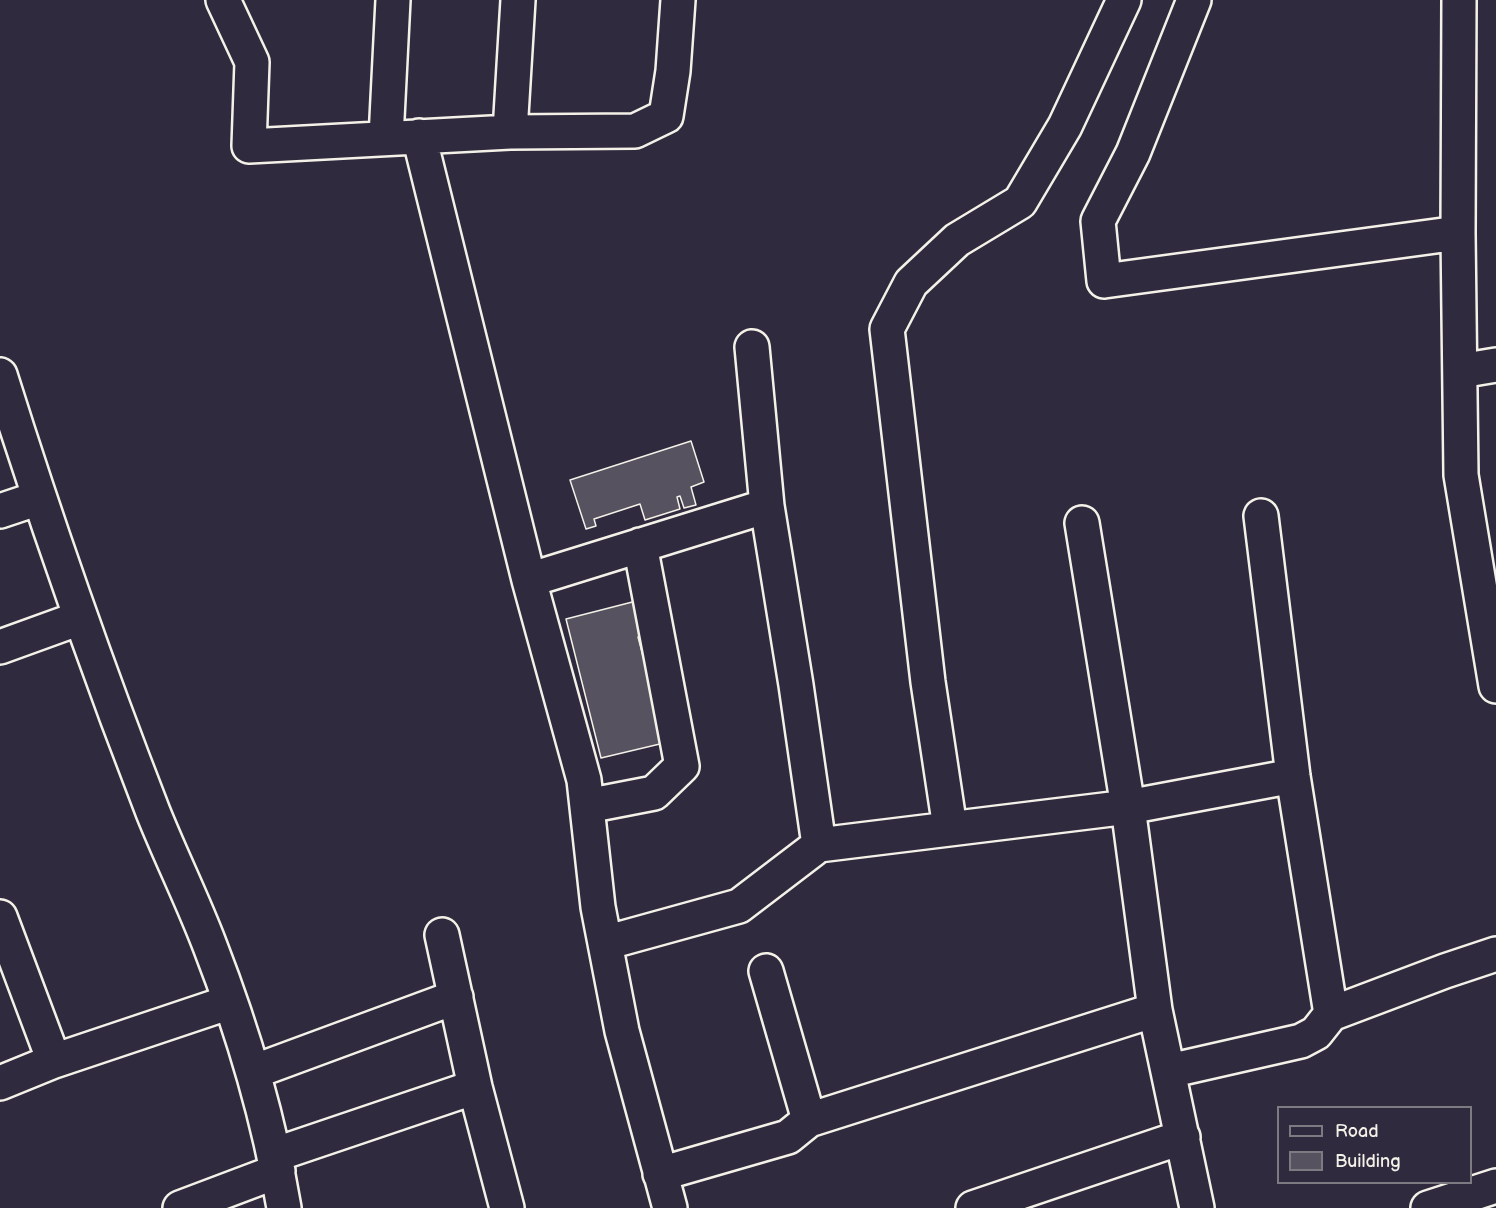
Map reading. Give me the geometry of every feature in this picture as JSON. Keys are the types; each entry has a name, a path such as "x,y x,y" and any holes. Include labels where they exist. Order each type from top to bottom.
{"street":[{"path":"223,0 252,62 249,146 510,132 635,131 666,116 674,71 678,0"},
{"path":"386,138 393,0"},
{"path":"510,132 518,0"},
{"path":"950,828 928,682 887,329 911,283 957,240 1020,202 1065,126 1124,0"},
{"path":"1194,0 1133,153 1098,221 1104,281 1458,233"},
{"path":"1459,0 1458,233 1461,475 1496,686"},
{"path":"419,136 529,580 584,780 598,907 622,1031 670,1208"},
{"path":"752,347 766,506 796,685 819,844"},
{"path":"1460,371 1496,365"},
{"path":"0,375 80,618 154,814 210,946 230,1002 253,1072 276,1163 284,1208"},
{"path":"0,511 39,498"},
{"path":"529,580 766,506"},
{"path":"1261,516 1293,776 1331,1014"},
{"path":"1082,523 1128,807 1155,1010 1197,1208"},
{"path":"587,806 654,793 682,766 640,545"},
{"path":"0,647 80,618"},
{"path":"605,943 739,906 819,844 1128,807 1293,776"},
{"path":"0,917 54,1061"},
{"path":"442,935 475,1087 507,1208"},
{"path":"1169,1071 1301,1041 1316,1033 1331,1014 1496,954"},
{"path":"766,971 808,1120"},
{"path":"253,1072 456,997"},
{"path":"0,1083 54,1061 230,1002"},
{"path":"660,1174 788,1137 808,1120 1155,1010"},
{"path":"180,1208 276,1163 475,1087"},
{"path":"973,1208 1183,1137"},
{"path":"1440,1206 1496,1186"}],"building":[{"path":"691,441 704,482 691,487 696,505 684,508 680,496 677,497 680,509 645,520 640,504 594,519 596,526 586,529 570,480"},
{"path":"644,599 657,650 643,654 638,637 646,667 651,668 664,743 601,758 566,619"}]}
